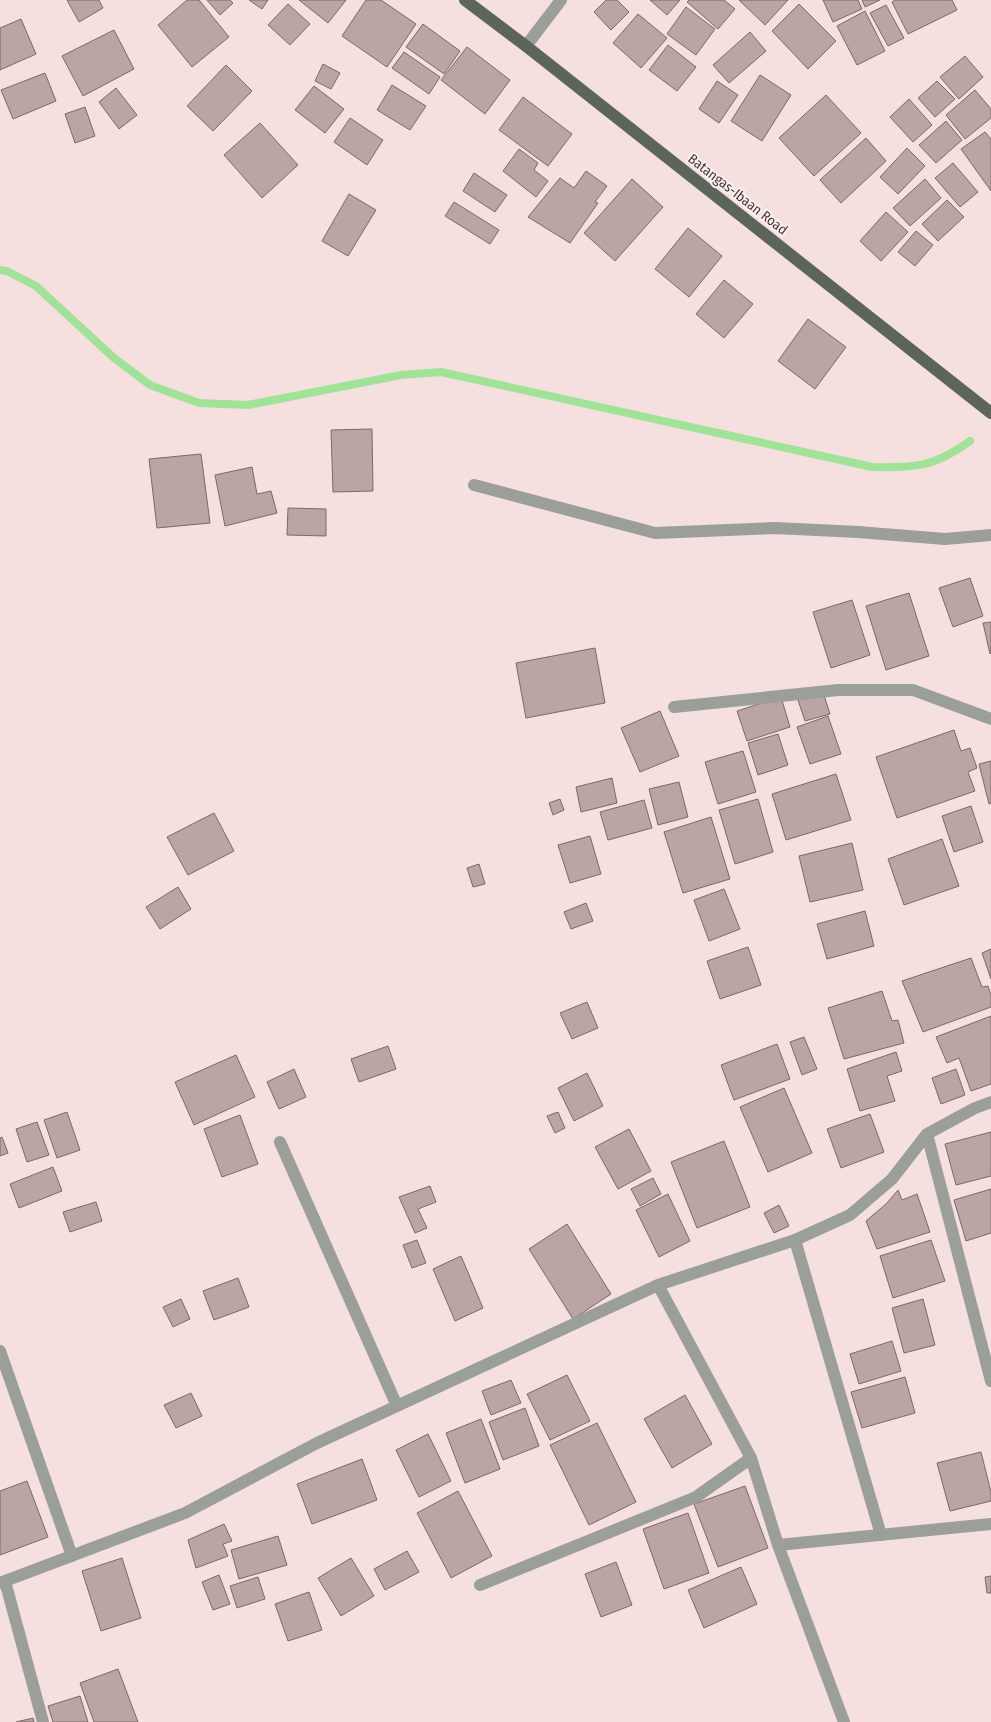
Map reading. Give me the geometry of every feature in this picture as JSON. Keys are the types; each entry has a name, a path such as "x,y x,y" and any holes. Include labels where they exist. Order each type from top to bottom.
{"main road":[{"name":"Batangas-Ibaan Road","path":"465,0 991,413"}],"street":[{"path":"526,46 561,0"},
{"path":"474,486 655,533 775,528 858,532 945,540 991,535"},
{"path":"674,707 838,690 914,690 991,719"},
{"path":"43,1722 2,1582 185,1514 317,1443 658,1285 795,1240 850,1215 892,1180 927,1134 975,1108 991,1102"},
{"path":"927,1134 988,1350 991,1381"},
{"path":"280,1142 397,1406"},
{"path":"795,1240 881,1535"},
{"path":"658,1285 750,1458 778,1545 844,1722"},
{"path":"0,1351 72,1556"},
{"path":"480,1585 696,1497 750,1458"},
{"path":"778,1545 991,1524"}],"building":[{"path":"67,0 99,0 103,8 79,22"},
{"path":"187,0 199,0 229,37 192,67 158,25"},
{"path":"207,0 230,0 233,3 220,15"},
{"path":"249,0 268,0 262,9"},
{"path":"299,0 346,0 328,23"},
{"path":"366,0 381,0 416,24 387,67 342,36"},
{"path":"606,0 617,0 629,12 611,30 594,12"},
{"path":"650,0 680,0 667,15"},
{"path":"689,0 724,0 735,9 718,29 687,2"},
{"path":"739,0 788,0 765,25"},
{"path":"823,0 858,0 862,9 833,22"},
{"path":"862,0 880,0 865,7"},
{"path":"895,0 952,0 957,10 908,34 892,2"},
{"path":"288,4 310,24 290,45 268,25"},
{"path":"799,4 836,41 808,69 772,31"},
{"path":"886,5 904,38 888,46 870,13"},
{"path":"686,7 715,29 696,55 667,34"},
{"path":"865,11 885,51 857,65 837,26"},
{"path":"638,14 667,38 641,68 613,43"},
{"path":"21,19 36,54 0,70 0,28"},
{"path":"423,24 460,51 444,74 406,47"},
{"path":"114,30 134,69 83,96 62,56"},
{"path":"750,32 766,51 729,83 713,65"},
{"path":"668,45 696,67 677,91 649,70"},
{"path":"467,47 510,80 485,114 441,80"},
{"path":"404,52 440,77 429,94 392,68"},
{"path":"965,56 983,77 959,99 940,77"},
{"path":"323,64 340,73 331,89 315,81"},
{"path":"226,65 252,91 213,131 187,106"},
{"path":"45,73 56,101 13,119 1,90"},
{"path":"760,75 791,95 762,141 731,121"},
{"path":"717,81 738,95 719,123 699,109"},
{"path":"937,81 955,99 935,117 918,98"},
{"path":"392,85 426,106 410,130 377,110"},
{"path":"314,86 344,109 325,133 295,110"},
{"path":"116,88 137,115 119,129 99,102"},
{"path":"975,90 991,109 991,118 965,139 946,115"},
{"path":"826,95 861,133 814,176 779,138"},
{"path":"523,97 572,134 548,166 499,130"},
{"path":"909,99 932,125 913,142 890,117"},
{"path":"85,107 95,136 75,143 65,114"},
{"path":"350,118 383,140 367,165 334,142"},
{"path":"946,121 962,140 936,163 919,145"},
{"path":"260,123 298,165 262,198 224,155"},
{"path":"985,132 991,139 991,191 961,149"},
{"path":"866,138 886,161 841,203 820,180"},
{"path":"907,148 925,166 898,194 880,177"},
{"path":"519,149 538,163 534,170 548,181 536,197 503,171"},
{"path":"953,163 978,192 960,207 935,178"},
{"path":"586,171 607,186 595,202 598,203 570,243 528,217 560,178 574,188"},
{"path":"474,173 507,195 495,212 463,191"},
{"path":"632,179 663,207 615,261 584,233"},
{"path":"925,179 941,198 910,226 893,208"},
{"path":"349,194 376,210 348,256 322,241"},
{"path":"947,200 964,217 938,241 922,224"},
{"path":"454,202 499,230 490,244 445,216"},
{"path":"886,212 908,232 881,261 860,241"},
{"path":"688,228 722,256 689,297 655,269"},
{"path":"916,231 933,245 915,266 898,252"},
{"path":"724,280 753,304 724,338 696,314"},
{"path":"808,319 846,347 815,389 778,361"},
{"path":"372,429 373,491 333,492 331,430"},
{"path":"201,454 210,523 157,528 149,459"},
{"path":"252,467 257,494 271,491 277,513 225,526 215,475"},
{"path":"288,508 326,509 326,536 287,535"},
{"path":"970,578 983,616 953,627 939,588"},
{"path":"909,593 929,656 886,670 866,606"},
{"path":"852,600 870,655 831,668 813,612"},
{"path":"991,622 991,653 990,654 983,623"},
{"path":"595,648 605,703 526,718 516,663"},
{"path":"823,692 830,714 805,721 798,700"},
{"path":"781,697 790,727 747,741 737,711"},
{"path":"660,711 679,756 640,772 621,728"},
{"path":"828,716 841,754 810,764 797,727"},
{"path":"954,730 961,751 970,748 977,768 968,772 975,791 897,818 876,757"},
{"path":"778,734 788,765 758,775 748,743"},
{"path":"743,751 756,792 718,804 705,762"},
{"path":"991,761 991,803 989,804 979,764"},
{"path":"836,774 851,820 786,840 772,794"},
{"path":"612,778 617,803 581,812 576,787"},
{"path":"679,782 688,817 658,825 649,789"},
{"path":"560,799 564,810 553,815 549,803"},
{"path":"758,799 773,852 735,864 719,810"},
{"path":"644,800 652,828 608,840 600,812"},
{"path":"971,806 983,842 954,852 942,816"},
{"path":"214,813 234,851 188,875 167,837"},
{"path":"711,817 730,879 683,893 664,832"},
{"path":"590,836 601,874 570,883 558,845"},
{"path":"942,839 959,886 904,905 888,859"},
{"path":"852,843 863,890 810,902 799,856"},
{"path":"479,864 485,884 473,887 467,868"},
{"path":"178,887 191,909 160,929 146,907"},
{"path":"724,889 740,929 709,941 694,900"},
{"path":"586,903 593,921 571,929 564,912"},
{"path":"865,911 874,946 827,959 817,924"},
{"path":"748,947 761,985 720,999 707,961"},
{"path":"991,949 991,979 982,953"},
{"path":"971,958 982,987 988,986 991,995 991,1007 923,1032 902,981"},
{"path":"882,991 892,1021 898,1020 904,1043 844,1059 828,1008"},
{"path":"587,1002 598,1028 572,1039 560,1013"},
{"path":"991,1016 991,1084 971,1091 959,1058 947,1063 936,1037"},
{"path":"804,1037 817,1069 802,1075 790,1042"},
{"path":"777,1044 790,1079 734,1100 721,1065"},
{"path":"388,1046 396,1069 359,1082 351,1059"},
{"path":"896,1052 902,1071 887,1076 895,1101 860,1111 847,1069"},
{"path":"236,1055 255,1097 194,1125 175,1082"},
{"path":"294,1069 306,1097 279,1109 267,1082"},
{"path":"956,1069 965,1095 941,1104 932,1078"},
{"path":"587,1073 603,1106 574,1121 558,1088"},
{"path":"784,1088 812,1153 768,1172 740,1107"},
{"path":"67,1112 80,1150 57,1158 44,1120"},
{"path":"558,1112 565,1128 555,1133 547,1116"},
{"path":"870,1114 884,1152 841,1168 827,1129"},
{"path":"240,1115 258,1164 222,1177 204,1129"},
{"path":"37,1122 49,1155 27,1162 16,1129"},
{"path":"629,1129 651,1171 618,1189 595,1147"},
{"path":"991,1132 991,1176 956,1185 945,1144"},
{"path":"2,1137 8,1153 0,1156 0,1138"},
{"path":"724,1141 750,1207 697,1228 671,1162"},
{"path":"53,1167 62,1191 19,1208 10,1184"},
{"path":"653,1178 661,1194 640,1206 631,1189"},
{"path":"430,1186 436,1202 418,1209 427,1228 415,1233 399,1197"},
{"path":"991,1189 991,1233 966,1241 954,1200"},
{"path":"898,1190 902,1200 917,1194 930,1232 877,1249 866,1221 887,1203"},
{"path":"668,1194 690,1241 659,1257 636,1210"},
{"path":"96,1202 102,1221 70,1232 63,1212"},
{"path":"779,1205 789,1226 774,1233 764,1213"},
{"path":"567,1224 611,1294 573,1319 529,1249"},
{"path":"417,1240 426,1263 412,1268 403,1245"},
{"path":"931,1240 945,1281 893,1298 880,1256"},
{"path":"461,1256 483,1308 455,1321 433,1269"},
{"path":"238,1278 249,1307 214,1320 203,1291"},
{"path":"181,1299 190,1319 173,1327 163,1307"},
{"path":"923,1299 935,1345 904,1353 892,1308"},
{"path":"892,1341 901,1371 859,1384 850,1354"},
{"path":"567,1375 590,1421 550,1440 527,1394"},
{"path":"905,1377 915,1413 862,1428 851,1392"},
{"path":"511,1380 521,1403 491,1415 482,1391"},
{"path":"191,1393 202,1416 176,1428 164,1405"},
{"path":"685,1395 712,1444 672,1468 644,1419"},
{"path":"525,1408 539,1446 503,1460 489,1422"},
{"path":"481,1419 500,1469 465,1483 446,1433"},
{"path":"597,1423 636,1502 589,1525 550,1445"},
{"path":"428,1434 451,1481 419,1497 396,1450"},
{"path":"981,1452 991,1492 991,1501 950,1511 937,1463"},
{"path":"362,1459 377,1500 312,1524 297,1484"},
{"path":"27,1481 48,1537 0,1555 0,1491"},
{"path":"745,1486 768,1548 718,1567 694,1504"},
{"path":"458,1491 492,1556 451,1578 417,1513"},
{"path":"688,1513 709,1573 664,1589 643,1529"},
{"path":"224,1524 232,1541 223,1544 228,1556 196,1568 188,1540"},
{"path":"278,1536 287,1565 239,1579 231,1550"},
{"path":"407,1551 419,1572 385,1590 374,1569"},
{"path":"122,1558 141,1618 101,1631 82,1571"},
{"path":"351,1558 374,1596 341,1616 318,1578"},
{"path":"616,1562 632,1605 601,1617 585,1574"},
{"path":"741,1567 757,1604 704,1628 688,1590"},
{"path":"219,1575 230,1604 213,1610 202,1582"},
{"path":"991,1576 991,1593 987,1593 985,1577"},
{"path":"258,1577 265,1599 237,1608 230,1586"},
{"path":"309,1592 322,1630 288,1641 275,1604"},
{"path":"118,1669 138,1722 94,1722 80,1683"},
{"path":"80,1696 88,1722 53,1722 48,1706"},
{"path":"33,1718 34,1722 16,1722"}],"waterway":[{"path":"0,270 7,271 36,286 114,358 150,385 199,403 248,405 401,375 441,372 872,467 901,467 924,464 946,456 970,441"}]}
